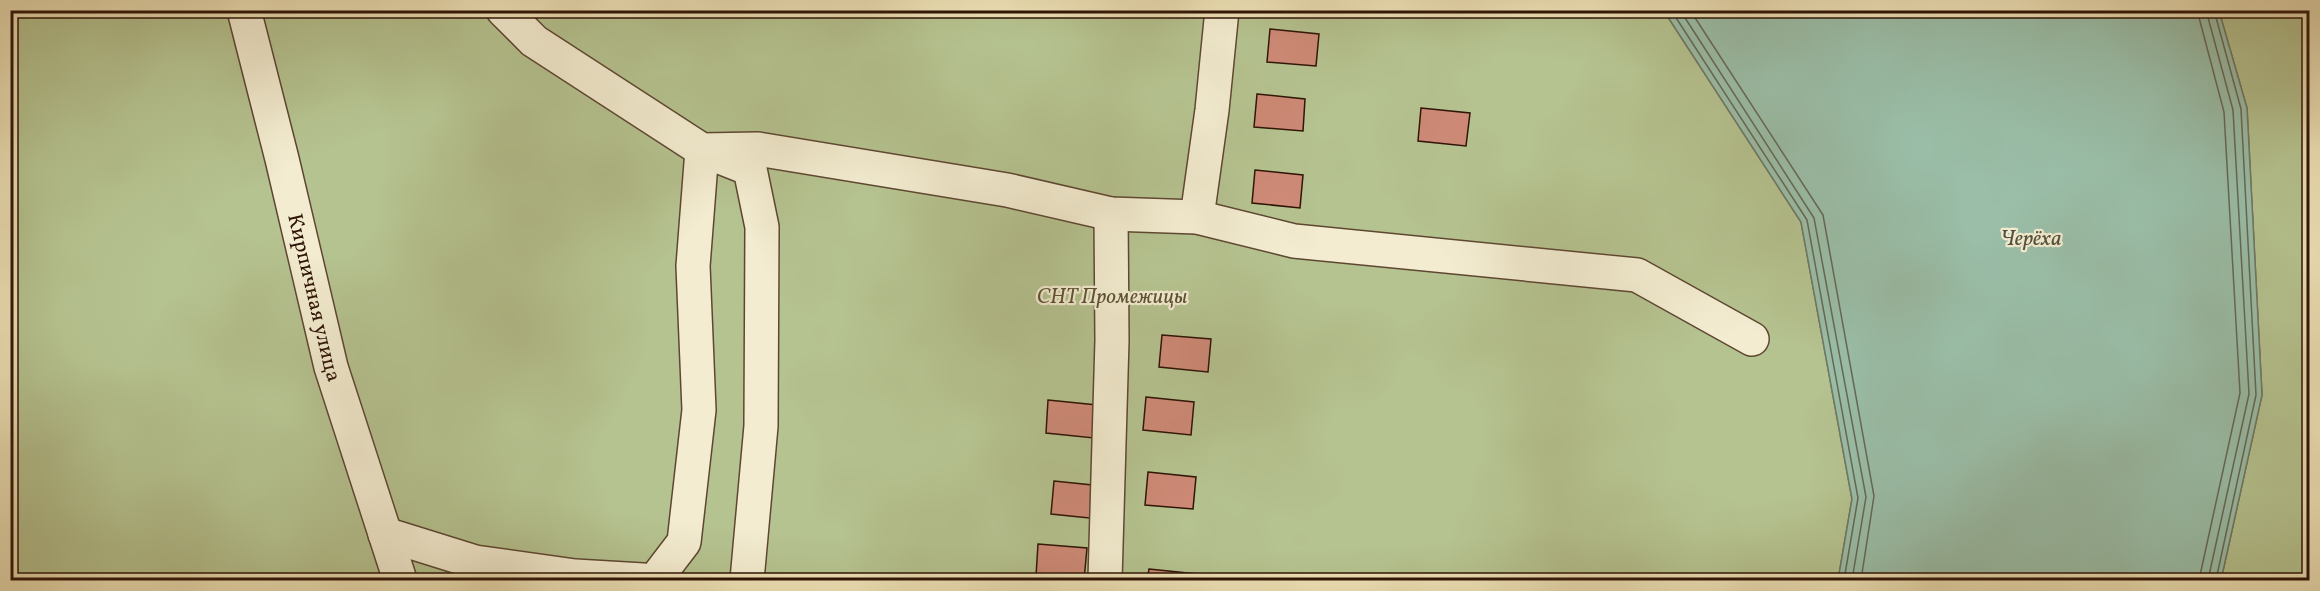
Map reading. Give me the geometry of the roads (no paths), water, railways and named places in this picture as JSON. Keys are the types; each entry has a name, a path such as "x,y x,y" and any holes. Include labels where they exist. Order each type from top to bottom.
{"street":[{"name":"Кирпичная улица","path":"244,10 331,367 400,580"},
{"path":"503,10 534,41 702,150 750,169 762,227 761,426 747,580"},
{"path":"1197,217 1212,110 1222,10"},
{"path":"702,150 758,149 1007,189 1111,214 1197,217 1294,241 1637,275 1752,339"},
{"path":"655,580 684,542 697,420 693,266 702,150"},
{"path":"1106,580 1112,340 1111,214"},
{"path":"385,534 475,562 575,576 643,580"}],"water":[{"name":"Черёха","path":"1664,11 2219,11 2247,108 2262,395 2221,580 1838,580 1852,499 1801,222"}],"park label":[{"name":"СНТ Промежицы","path":"1112,296"}]}
